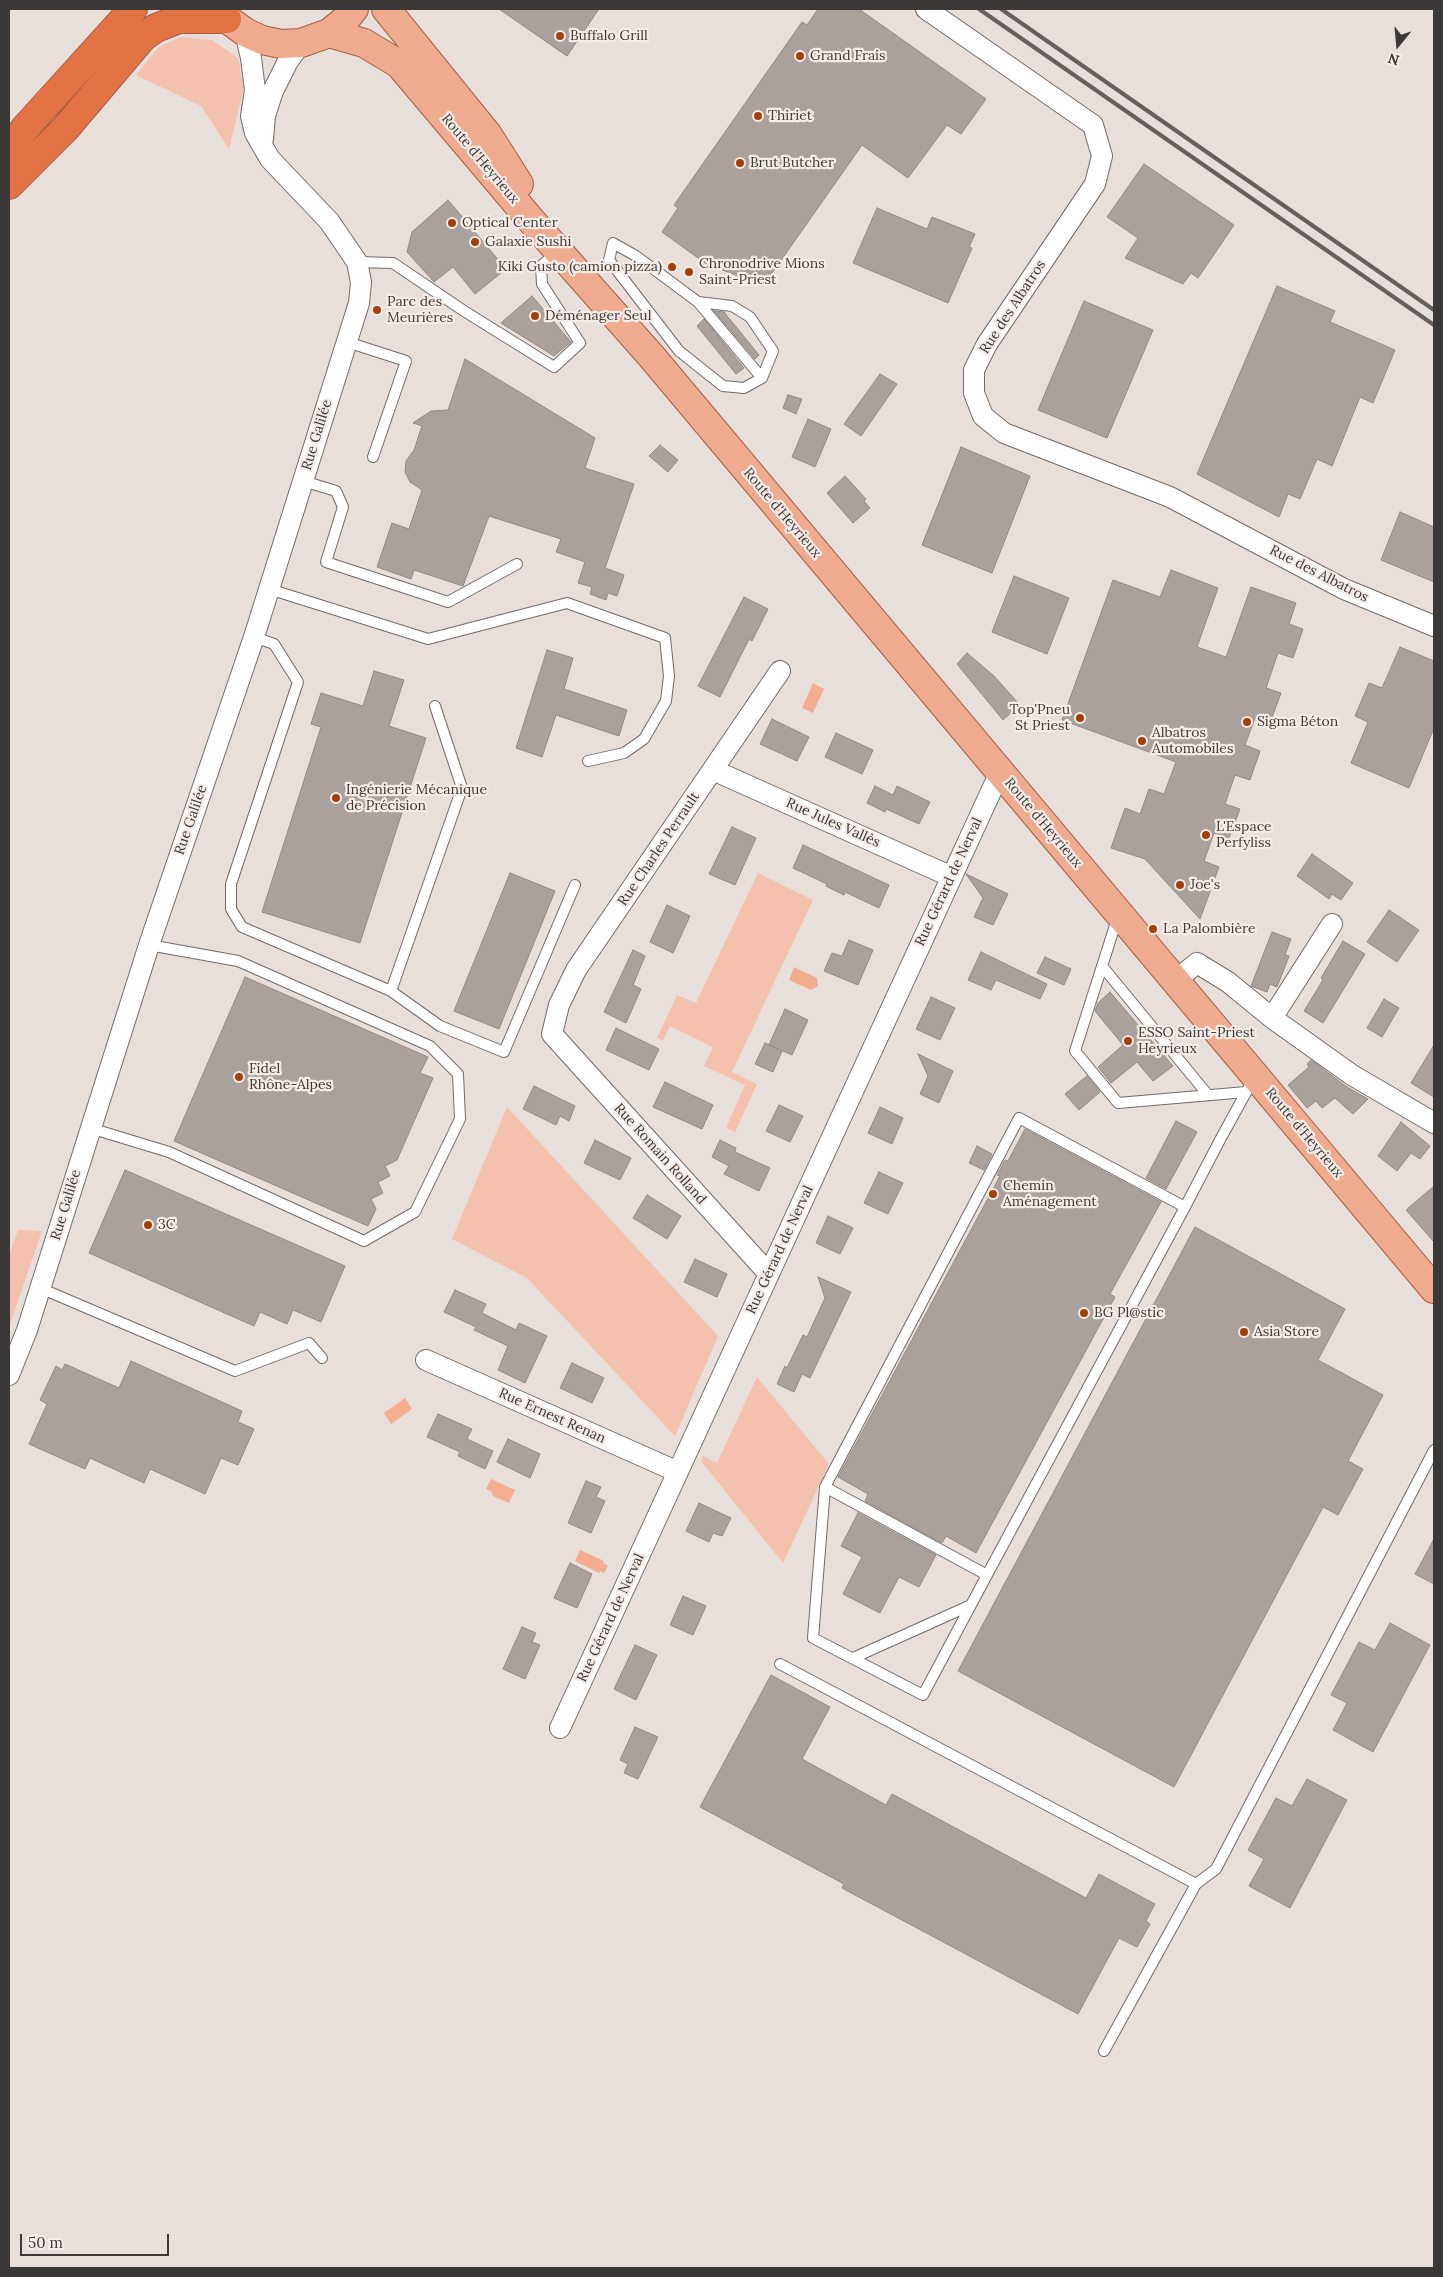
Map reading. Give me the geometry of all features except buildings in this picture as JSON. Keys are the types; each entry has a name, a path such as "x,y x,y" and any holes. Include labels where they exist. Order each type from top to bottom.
{"highway":[{"path":"9,149 18,134 133,9"},
{"path":"9,185 66,130 143,38 156,28 179,19 231,20"}],"main road":[{"path":"231,20 262,40 282,44 301,43 329,33 346,20 354,9"},
{"name":"Route d'Heyrieux","path":"386,9 488,135 516,180 644,347"},
{"name":"Route d'Heyrieux","path":"329,33 364,43 399,64 558,251 644,347 1176,980 1251,1084 1434,1288"}],"street":[{"name":"Rue des Albatros","path":"926,9 1092,125 1102,156 1095,184 987,344 974,370 974,393 983,416 1004,433 1170,497 1344,589 1434,626"},
{"path":"231,20 251,58 255,90 251,116 255,133 270,159 329,221 357,262"},
{"path":"263,148 265,116 273,91 287,62 301,43"},
{"name":"Rue Galilée","path":"9,1375 27,1330 148,945 254,637 347,342 359,303 361,282 357,262"},
{"name":"Rue Charles Perrault","path":"552,1034 559,1005 576,970 780,671"},
{"name":"Rue Jules Vallès","path":"713,770 952,877"},
{"name":"Rue Gérard de Nerval","path":"560,1728 1000,772"},
{"path":"1272,1018 1332,924"},
{"path":"1176,980 1197,963 1228,982 1272,1018 1352,1075 1434,1123"},
{"name":"Rue Romain Rolland","path":"552,1034 769,1274"},
{"name":"Rue Ernest Renan","path":"426,1360 678,1472"}],"lane":[{"path":"698,302 732,306 750,317 773,351 762,378 744,388 723,386 679,351 609,260 613,243 636,256 698,302 762,378"},
{"path":"357,262 393,263 464,311 554,367 580,343 542,284 541,266 558,251"},
{"path":"347,342 406,361 373,457"},
{"path":"644,347 679,351"},
{"path":"303,481 336,491 343,507 326,562 448,602 517,564"},
{"path":"269,589 428,640 567,603 665,638 669,676 666,700 644,738 624,753 588,761"},
{"path":"254,637 274,644 298,682 231,884 231,909 242,927 391,991 440,1026 504,1052 575,885"},
{"path":"391,991 462,788 435,706"},
{"path":"1119,912 1074,1051 1118,1103 1208,1095 1251,1084"},
{"path":"90,1128 169,1152 364,1241 415,1212 460,1119 458,1074 430,1046 238,961 148,945"},
{"path":"1102,966 1208,1095"},
{"path":"1185,1207 1019,1118 824,1488 813,1638 923,1695 988,1575 1251,1084"},
{"path":"40,1288 235,1371 309,1343 322,1358"},
{"path":"1104,2051 1196,1884 1216,1869 1434,1450"},
{"path":"824,1488 988,1575"},
{"path":"853,1658 971,1605"},
{"path":"780,1664 1196,1884"}],"shaded area":[{"path":"181,37 212,40 238,58 244,87 229,149 201,106 136,75 159,47"},
{"path":"813,683 824,689 813,713 802,708"},
{"path":"758,873 813,900 732,1072 757,1084 735,1132 726,1128 745,1085 704,1066 713,1047 670,1026 663,1041 657,1038 677,995 696,1003"},
{"path":"794,967 817,978 818,986 811,990 789,980"},
{"path":"507,1107 718,1336 675,1436 527,1278 452,1239"},
{"path":"18,1230 42,1231 9,1327 9,1255"},
{"path":"757,1377 829,1464 783,1563 701,1461 703,1456 717,1463"},
{"path":"405,1398 412,1409 391,1424 384,1413"},
{"path":"491,1479 515,1490 509,1503 493,1496 492,1492 486,1489"},
{"path":"580,1550 604,1561 603,1563 608,1566 604,1573 600,1571 599,1573 575,1561"}],"railway":[{"path":"979,9 1434,325"},
{"path":"1001,9 1434,310"}],"place":[{"name":"Buffalo Grill","path":"560,36"},
{"name":"Grand Frais","path":"800,56"},
{"name":"Thiriet","path":"758,116"},
{"name":"Brut Butcher","path":"740,163"},
{"name":"Optical Center","path":"452,223"},
{"name":"Galaxie Sushi","path":"475,242"},
{"name":"Kiki Gusto (camion pizza)","path":"672,267"},
{"name":"Chronodrive Mions Saint-Priest","path":"689,272"},
{"name":"Parc des Meurières","path":"377,310"},
{"name":"Déménager Seul","path":"535,316"},
{"name":"Top'Pneu St Priest","path":"1080,718"},
{"name":"Sigma Béton","path":"1247,722"},
{"name":"Albatros Automobiles","path":"1142,741"},
{"name":"Ingénierie Mécanique de Précision","path":"336,798"},
{"name":"L'Espace Perfyliss","path":"1206,835"},
{"name":"Joe's","path":"1180,885"},
{"name":"La Palombière","path":"1153,929"},
{"name":"ESSO Saint-Priest Heyrieux","path":"1128,1041"},
{"name":"Fidel Rhône-Alpes","path":"239,1077"},
{"name":"Chemin Aménagement","path":"993,1194"},
{"name":"3C","path":"148,1225"},
{"name":"BG Pl@stic","path":"1084,1313"},
{"name":"Asia Store","path":"1244,1332"}]}
